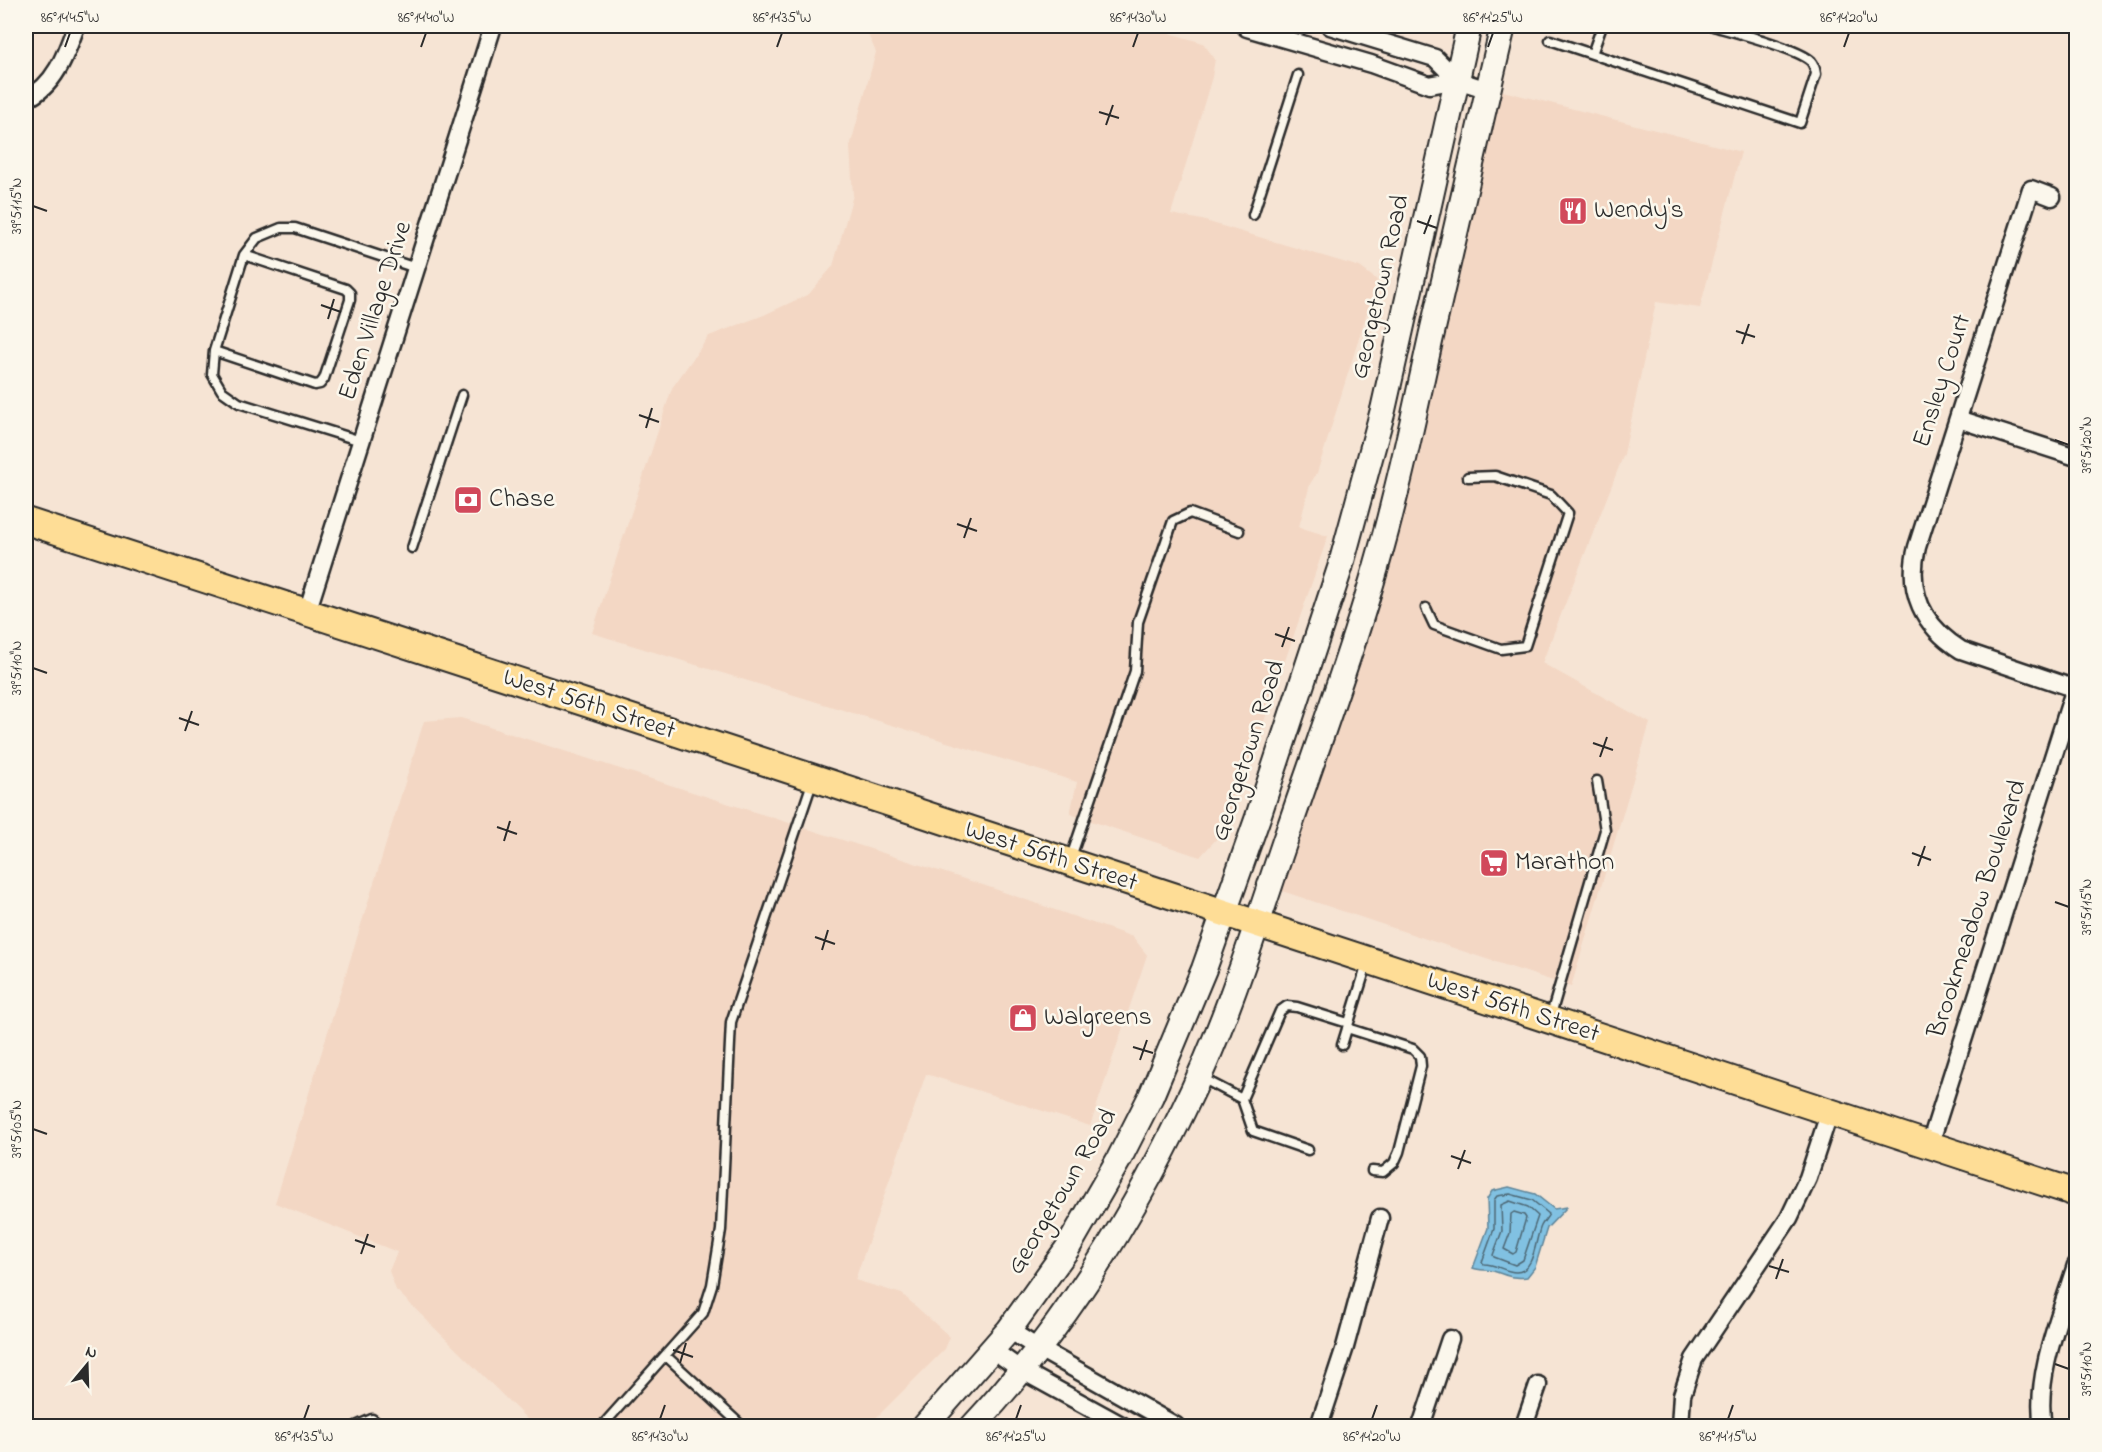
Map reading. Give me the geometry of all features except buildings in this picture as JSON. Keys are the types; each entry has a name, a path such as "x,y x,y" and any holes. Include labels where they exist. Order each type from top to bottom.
{"main road":[{"name":"Georgetown Road","path":"926,1426 1010,1330 1067,1249 1130,1138 1174,1043 1224,913 1340,568 1383,410 1469,26"},
{"path":"973,1426 1021,1370 1080,1292 1149,1179 1199,1076 1237,982 1356,633 1394,502 1503,26"},
{"name":"West 56th Street","path":"26,521 2076,1193"}],"street":[{"path":"26,99 37,92 56,73 76,26"},
{"name":"Eden Village Drive","path":"307,612 493,26"},
{"path":"1245,26 1371,64 1430,85 1457,80"},
{"path":"1330,26 1435,58 1457,80 1488,90"},
{"name":"Ensley Court","path":"2052,196 2031,189 1915,557 1914,583 1922,610 1933,628 1948,642 1961,650 2076,689"},
{"path":"1958,419 2076,457"},
{"name":"Brookmeadow Boulevard","path":"1930,1144 2076,689"},
{"path":"1680,1426 1682,1395 1694,1359 1789,1218 1805,1186 1830,1111"},
{"path":"1319,1426 1345,1347 1380,1218"},
{"path":"2043,1426 2041,1387 2045,1369 2071,1301 2076,1265"},
{"path":"1010,1330 1176,1426"},
{"path":"1421,1426 1450,1339"},
{"path":"993,1350 1021,1370 1123,1426"},
{"path":"1524,1426 1538,1385"}],"lane":[{"path":"1592,54 1602,26"},
{"path":"1550,40 1800,123 1816,74 1815,67 1810,60 1792,51 1713,26"},
{"path":"1253,215 1298,75"},
{"path":"361,441 239,403 222,391 212,374 214,351 244,255 257,238 281,228 295,228 416,268"},
{"path":"214,351 315,385 320,384 324,380 350,300 350,293 346,290 244,255"},
{"path":"412,548 462,395"},
{"path":"1426,608 1434,625 1501,649 1525,646 1568,513 1551,495 1495,476 1468,477"},
{"path":"1069,863 1135,670 1138,622 1173,520 1190,513 1239,531"},
{"path":"602,1426 703,1312 712,1285 721,1230 731,1022 813,779"},
{"path":"1549,1019 1605,830 1596,781"},
{"path":"1342,1045 1368,961"},
{"path":"1308,1150 1253,1131 1242,1099 1280,1011 1287,1006 1297,1007 1413,1049 1420,1056 1421,1066 1399,1152 1394,1163 1383,1172 1372,1171"},
{"path":"1199,1076 1242,1099"},
{"path":"666,1356 742,1426"},
{"path":"356,1426 372,1419 381,1426"}],"shaded area":[{"path":"864,26 1146,26 1203,43 1215,59 1212,77 1171,214 1202,220 1360,267 1377,280 1317,473 1310,484 1299,527 1328,536 1228,826 1200,857 1070,814 1077,782 592,633 672,388 709,336 764,315 809,294 833,266 853,195 850,147 876,52"},
{"path":"1499,90 1741,152 1700,308 1656,302 1624,454 1542,663 1650,723 1571,987 1282,891 1284,877 1385,570 1419,455"},
{"path":"461,718 983,885 1133,937 1147,955 1090,1126 926,1074 855,1280 902,1294 950,1337 945,1349 868,1426 534,1426 396,1290 389,1271 397,1252 275,1203 424,721"}],"water":[{"path":"1509,1187 1535,1194 1554,1209 1567,1207 1547,1228 1535,1267 1527,1277 1513,1277 1473,1268 1488,1228 1487,1199 1492,1191"}],"place":[{"name":"Wendy's","path":"1573,211"},
{"name":"Chase","path":"468,500"},
{"name":"Marathon","path":"1494,863"},
{"name":"Walgreens","path":"1023,1018"}]}
